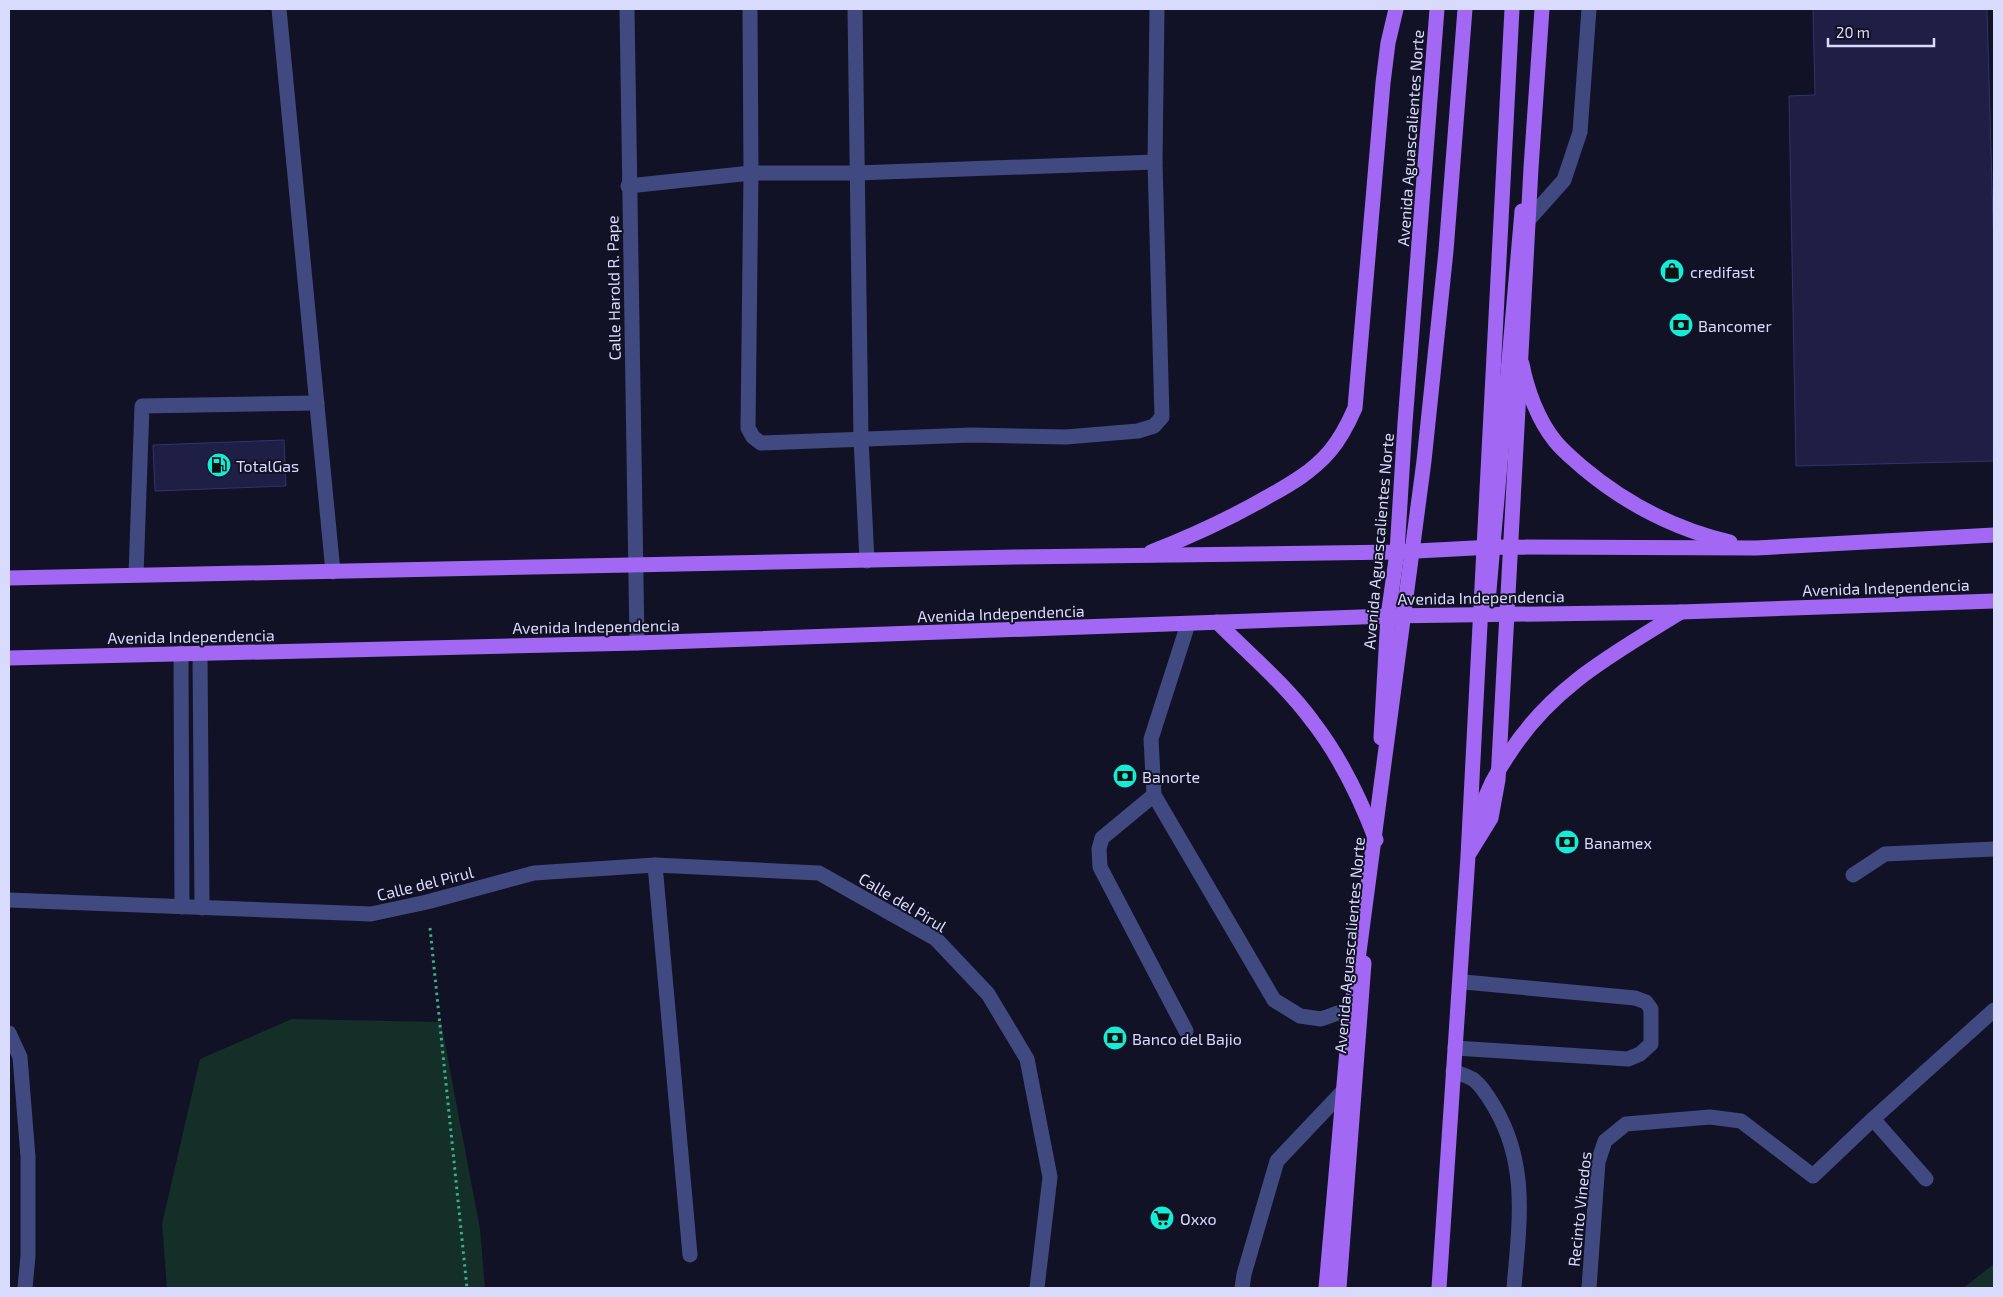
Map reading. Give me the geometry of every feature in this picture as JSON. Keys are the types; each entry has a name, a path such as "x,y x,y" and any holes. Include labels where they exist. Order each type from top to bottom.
{"main road":[{"path":"1144,556 1236,515 1292,483 1312,469 1344,432 1355,408 1388,43 1396,9"},
{"name":"Avenida Aguascalientes Norte","path":"1339,1288 1360,1005 1376,841 1388,616 1397,552 1437,9"},
{"path":"1326,1288 1349,1028 1427,432 1446,251 1465,9"},
{"path":"1439,1288 1468,856 1512,9"},
{"path":"1468,856 1491,818 1498,780 1541,9"},
{"path":"1432,1288 1455,1048 1464,982 1476,831 1486,615 1541,9"},
{"path":"1514,304 1516,340 1524,376 1537,410 1555,441 1621,498 1650,513 1714,538 1756,548"},
{"path":"9,578 1397,552 1493,547 1756,548 1994,535"},
{"name":"Avenida Independencia","path":"9,658 637,643 1388,616 1682,612 1994,601"},
{"path":"1476,831 1486,797 1501,766 1520,737 1542,710 1569,685 1599,663 1682,612"},
{"path":"1217,622 1288,692 1313,722 1338,759 1360,799 1376,841"}],"street":[{"path":"279,9 333,572"},
{"name":"Calle Harold R. Pape","path":"626,9 637,643"},
{"path":"750,9 751,173 748,428 753,437 761,443 971,435 1066,437 1138,431 1154,426 1162,417 1155,162 1156,9"},
{"path":"855,9 861,439 866,561"},
{"path":"1388,43 1390,9"},
{"path":"1520,229 1564,180 1580,132 1589,9"},
{"path":"628,186 751,173 857,173 1155,162"},
{"path":"136,575 142,406 317,403"},
{"path":"1188,624 1151,739 1154,796 1274,1000 1300,1016 1321,1019 1360,1005"},
{"path":"200,653 202,908"},
{"path":"181,654 182,907"},
{"path":"1154,796 1102,838 1099,849 1100,867 1186,1031"},
{"path":"1853,875 1885,854 1994,849"},
{"path":"655,865 690,1254"},
{"name":"Calle del Pirul","path":"9,900 371,914 428,902 534,873 655,865 819,873 936,939 988,994 1027,1058 1050,1177 1037,1288"},
{"path":"1455,1048 1628,1059 1640,1054 1651,1044 1651,1009 1646,1002 1635,998 1464,982"},
{"path":"1926,1179 1873,1119 1994,1010"},
{"path":"9,1033 20,1057 28,1157 28,1256 25,1288"},
{"path":"1453,1071 1474,1079 1486,1093 1499,1114 1515,1162 1521,1211 1514,1288"},
{"name":"Avenida Aguascalientes Norte","path":"1242,1288 1244,1274 1277,1161 1356,1077"},
{"name":"Recinto Vinedos","path":"1589,1288 1598,1162 1605,1141 1626,1124 1710,1117 1741,1121 1813,1176 1873,1119"}],"path":[{"path":"428,902 467,1288"}],"green space":[{"path":"292,1019 441,1022 480,1229 485,1288 167,1288 162,1224 200,1059"},
{"path":"1994,1264 1994,1288 1963,1288"}],"building":[{"path":"1813,9 1987,9 1994,257 1994,461 1796,466 1789,96 1815,95"},
{"name":"TotalGas","path":"284,440 286,486 155,491 153,445"}],"place":[{"name":"credifast","path":"1672,271"},
{"name":"Bancomer","path":"1681,325"},
{"name":"TotalGas","path":"219,465"},
{"name":"Banorte","path":"1125,776"},
{"name":"Banamex","path":"1567,842"},
{"name":"Banco del Bajio","path":"1115,1038"},
{"name":"Oxxo","path":"1162,1218"}]}
